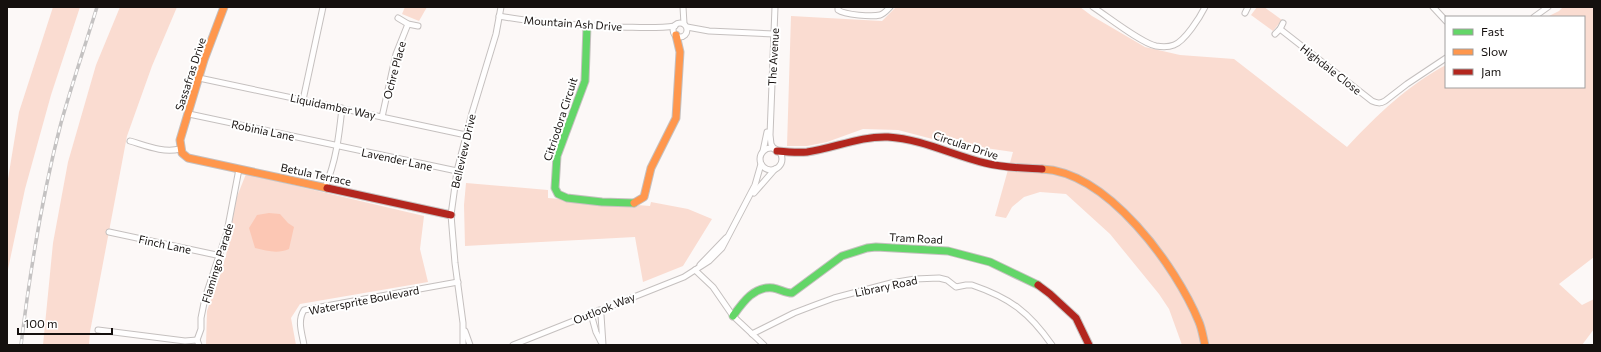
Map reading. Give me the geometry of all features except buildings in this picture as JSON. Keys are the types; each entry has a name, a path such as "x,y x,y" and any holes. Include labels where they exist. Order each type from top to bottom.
{"street":[{"name":"Sassafras Drive","path":"180,149 180,140 199,78 224,7"},
{"path":"303,100 323,7"},
{"name":"Belleview Drive","path":"463,345 463,323 451,215 457,171 466,135 496,34 501,7"},
{"path":"675,33 676,24 683,7"},
{"name":"Citriodora Circuit","path":"587,26 585,81 557,156 555,188 558,194 567,198 602,202 636,202 644,197 651,168 676,118 680,52 686,25 683,7"},
{"name":"The Avenue","path":"775,7 770,135 771,144 776,150"},
{"path":"838,7 838,10 848,14 881,15 890,7"},
{"path":"1093,7 1130,32 1155,46 1167,47 1182,40 1205,7"},
{"path":"1245,13 1248,7"},
{"path":"1433,7 1445,21"},
{"path":"1535,16 1548,7"},
{"name":"Mountain Ash Drive","path":"499,16 539,23 648,28 675,33 681,36 685,34"},
{"path":"398,18 408,24 418,26"},
{"path":"1275,34 1283,23"},
{"name":"Ochre Place","path":"382,117 396,54 408,24"},
{"name":"Mountain Ash Drive","path":"648,28 676,24 686,25"},
{"path":"686,25 709,31"},
{"name":"Highdale Close","path":"1280,29 1372,102 1376,103 1383,102 1445,59"},
{"path":"685,34 709,31 774,34"},
{"name":"Citriodora Circuit","path":"675,33 680,52"},
{"name":"Liquidamber Way","path":"199,78 466,135"},
{"name":"The Avenue","path":"763,152 770,107"},
{"path":"325,187 338,146 342,108"},
{"name":"Robinia Lane","path":"189,114 338,146"},
{"name":"Circular Drive","path":"776,150 787,152 810,152 865,138 888,137 926,144 1001,167 1047,169 1067,173 1083,180 1106,196 1121,211 1170,269 1197,315 1205,345"},
{"path":"130,141 162,150 172,151 180,149"},
{"name":"Lavender Lane","path":"338,146 457,171"},
{"name":"Betula Terrace","path":"180,149 188,158 451,215"},
{"path":"768,149 776,150 781,159 779,166 769,170 763,167 760,157 763,152 768,149"},
{"name":"Outlook Way","path":"513,345 684,277 695,270 729,235 755,185 761,164"},
{"name":"Outlook Way","path":"745,205 759,186 776,168"},
{"name":"Flamingo Parade","path":"198,342 205,298 221,256 239,169"},
{"name":"Finch Lane","path":"109,232 221,256"},
{"name":"Tram Road","path":"733,316 743,301 758,290 772,288 792,294 837,260 855,251 876,247 948,251 990,262 1036,284 1050,294 1076,318 1088,345"},
{"path":"695,270 713,287 733,316 764,345"},
{"name":"Library Road","path":"752,334 794,313 834,298 908,280 939,278 947,280 956,287 972,285 1006,300 1032,319 1052,345"},
{"name":"Watersprite Boulevard","path":"304,345 300,323 300,316 304,310 458,282"},
{"path":"599,310 601,315 603,345"},
{"path":"591,314 596,332 603,345"},
{"name":"Belleview Drive","path":"463,323 470,345"},
{"path":"98,330 198,342"}],"shaded area":[{"path":"53,7 80,7 51,95 25,189 7,274 7,185 19,112"},
{"path":"120,7 177,7 152,66 127,136 90,332 89,345 43,345 53,243 68,162 96,65"},
{"path":"405,7 427,7 419,21 402,14"},
{"path":"896,7 1080,7 1092,16 1145,47 1180,55 1234,59 1347,147 1406,91 1445,66 1445,88 1585,88 1585,16 1549,16 1559,11 1563,7 1594,7 1594,257 1559,284 1582,305 1594,299 1594,329 1582,345 1182,345 1169,309 1159,294 1110,234 1066,194 1040,192 1024,197 1012,207 1006,218 995,216 1013,152 944,142 898,130 863,129 827,142 807,146 787,146 791,16 882,21"},
{"path":"1257,7 1264,7 1282,20 1273,31 1251,15"},
{"path":"246,174 424,216 420,249 428,282 300,304 291,318 296,345 206,345 207,311 226,256 236,199"},
{"path":"466,183 548,190 548,198 650,206 651,202 688,209 712,219 683,266 643,282 635,237 465,246 464,205"},
{"path":"269,213 280,214 294,227 289,249 285,251 277,252 255,248 249,228 257,215"}],"railway":[{"path":"21,345 37,234 54,150 65,108 97,7"}],"traffic: fast":[{"path":"587,26 585,81 557,156 555,188 558,194 567,198 602,202 634,203"},
{"path":"733,316 745,300 755,292 766,288 773,288 792,293 842,256 867,248 876,247 948,251 990,262 1038,285"}],"traffic: slow":[{"path":"224,7 204,60 180,140 182,153 188,158 327,188"},
{"path":"634,203 644,197 651,168 676,118 680,52 676,35"},
{"path":"1042,169 1067,174 1091,186 1115,204 1137,226 1157,250 1188,299 1200,325 1205,345"}],"traffic: jam":[{"path":"777,151 807,152 867,138 888,137 913,141 992,165 1014,168 1042,169"},
{"path":"327,188 451,215"},
{"path":"1038,285 1076,318 1089,345"}]}
